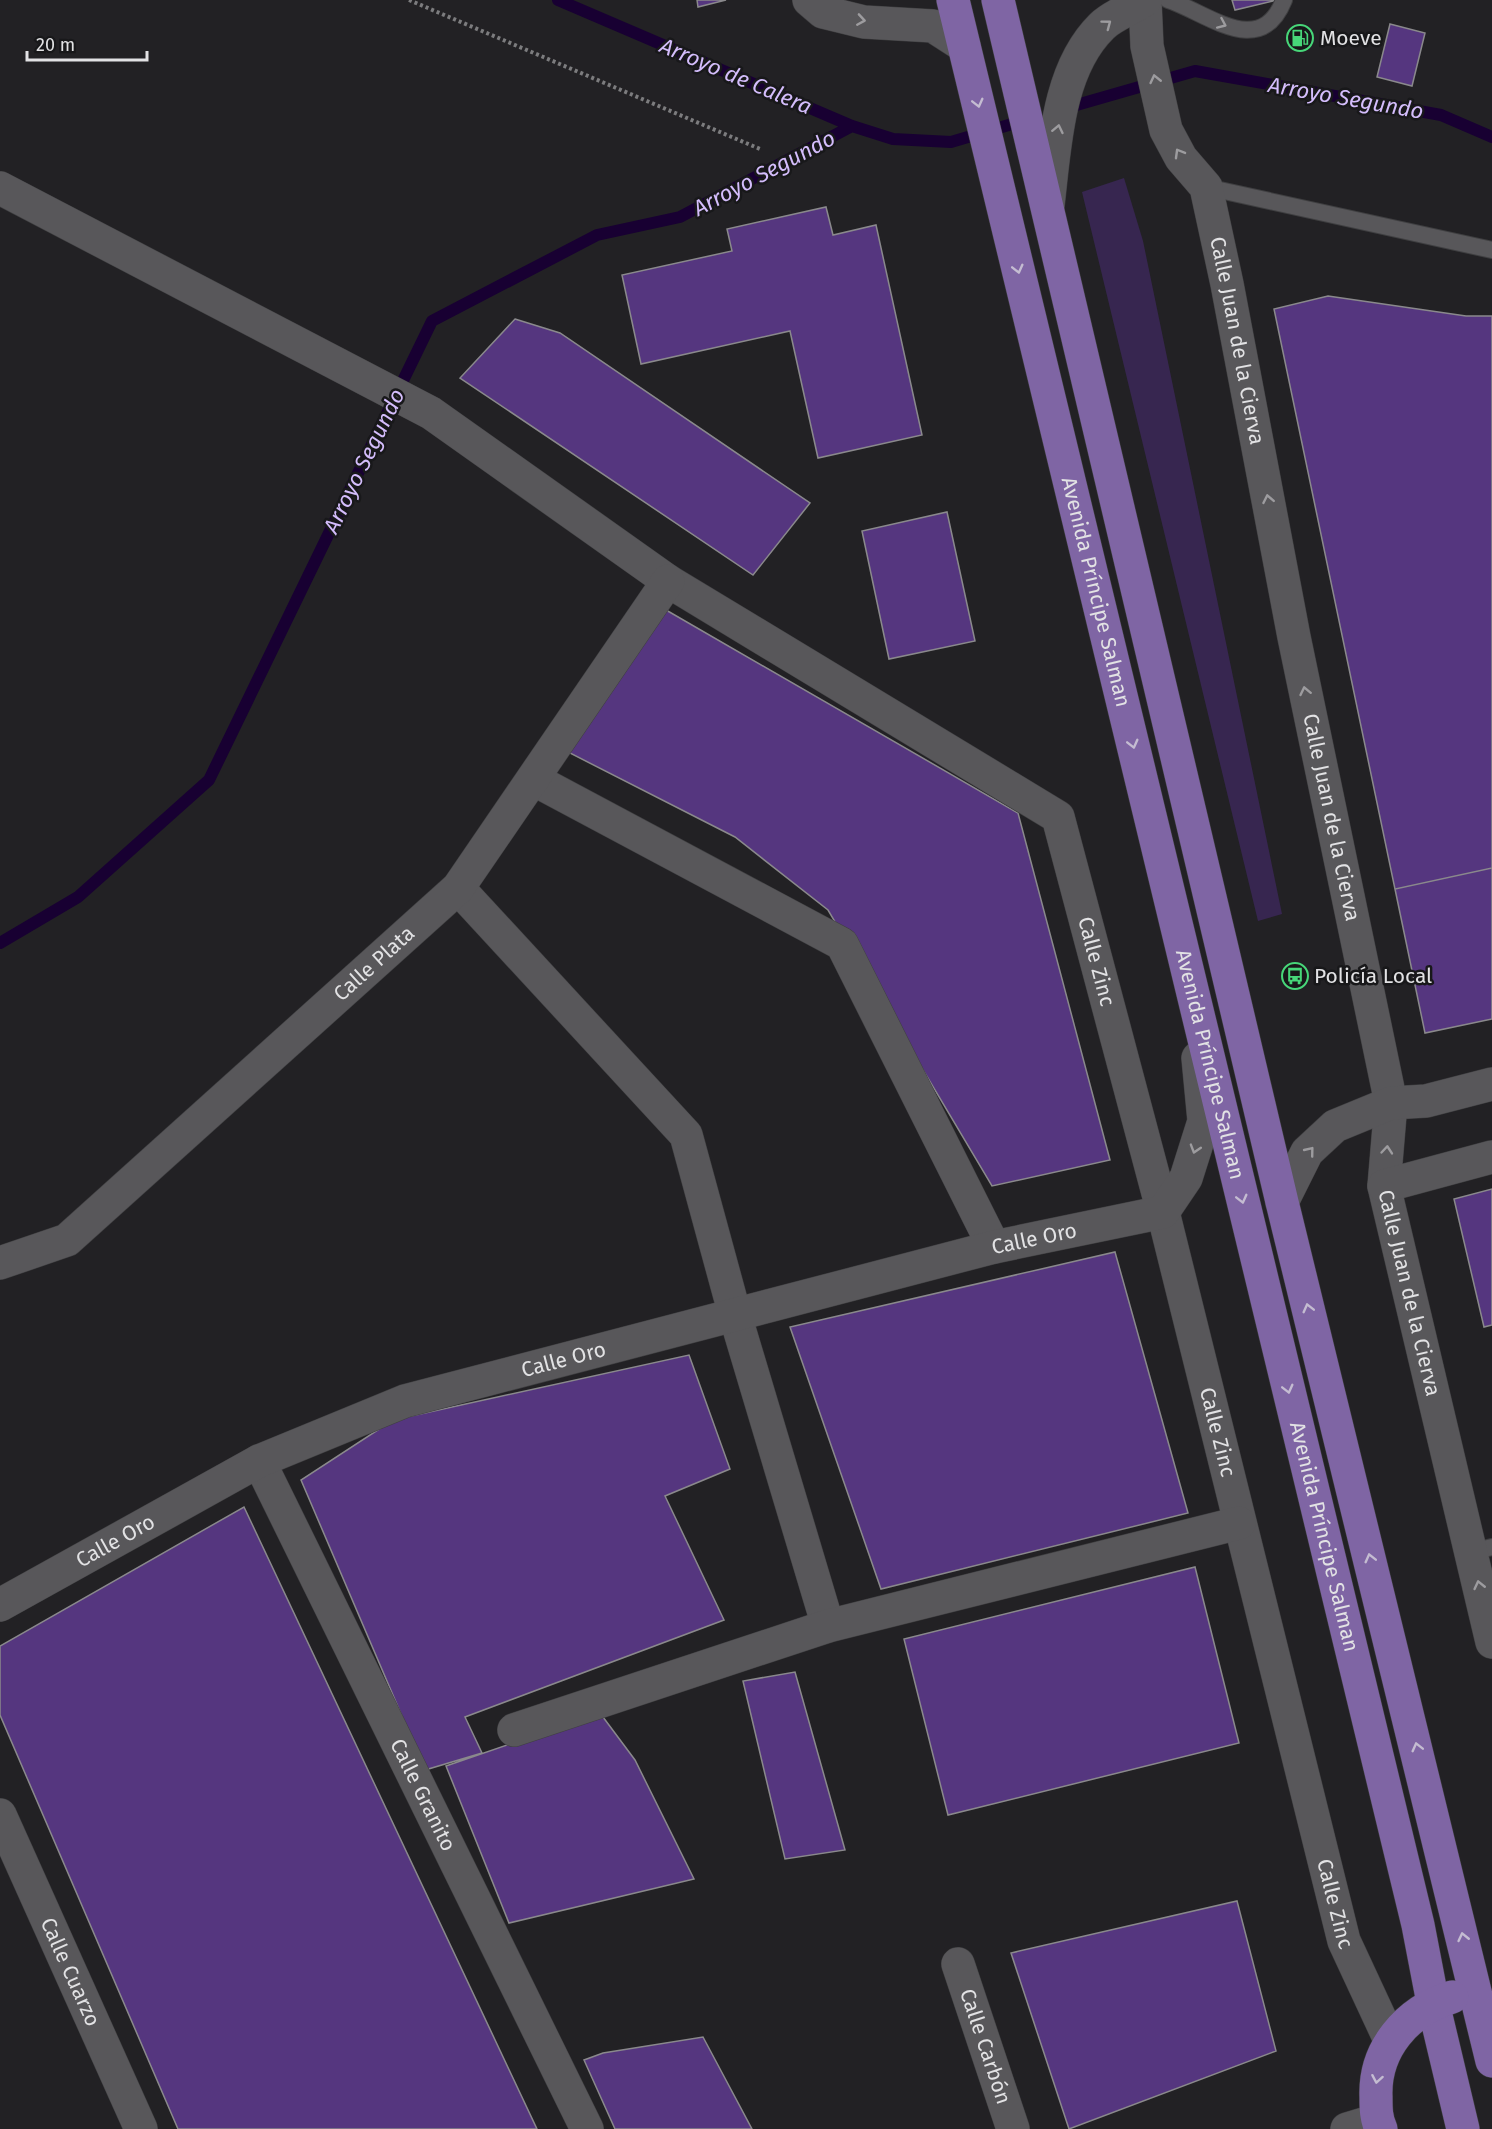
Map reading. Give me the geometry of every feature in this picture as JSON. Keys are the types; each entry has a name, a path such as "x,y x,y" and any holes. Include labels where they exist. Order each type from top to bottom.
{"main road":[{"name":"Avenida Príncipe Salman","path":"953,0 1418,1925 1433,2003 1463,2129"},
{"name":"Avenida Príncipe Salman","path":"998,0 1282,1202 1484,1995 1492,2061"},
{"path":"1368,2126 1375,2079 1390,2040 1409,2019 1433,2003 1454,1996 1484,1995"}],"street":[{"path":"808,0 823,12 864,22 933,26 964,46"},
{"path":"1047,208 1056,134 1078,59 1102,26 1147,0"},
{"name":"Calle Juan de la Cierva","path":"1147,0 1147,46 1166,129 1181,158 1206,188 1294,637 1391,1103 1384,1186 1481,1550 1492,1642"},
{"path":"0,188 383,386 430,413 668,581"},
{"name":"Calle Plata","path":"0,1263 67,1240 458,888 668,581"},
{"name":"Calle Zinc","path":"668,581 1058,817 1163,1212 1344,1941 1390,2040"},
{"path":"533,779 842,944 994,1247"},
{"path":"458,888 686,1135 735,1315 828,1626"},
{"path":"1163,1212 1186,1178 1204,1120 1193,987"},
{"path":"1282,1202 1307,1152 1335,1126 1391,1103 1426,1101 1492,1084"},
{"path":"1384,1186 1492,1157"},
{"name":"Calle Oro","path":"0,1605 259,1461 405,1401 994,1247 1163,1212"},
{"name":"Calle Granito","path":"259,1461 587,2129"},
{"path":"514,1730 828,1626 1239,1523"},
{"name":"Calle Cuarzo","path":"0,1815 141,2129"},
{"name":"Calle Carbón","path":"958,1964 1013,2129"}],"lane":[{"path":"1168,0 1237,30 1249,31 1261,28 1271,21 1284,0"},
{"path":"1206,188 1492,250"}],"path":[{"path":"409,0 760,150"}],"shaded area":[{"path":"1124,178 1143,241 1282,914 1258,921 1082,192"}],"building":[{"path":"697,0 726,0 698,7"},
{"path":"1232,0 1277,0 1235,10"},
{"path":"1390,24 1425,33 1412,86 1377,77"},
{"path":"826,207 833,235 876,225 922,435 818,458 790,331 641,364 622,275 732,251 727,229"},
{"path":"1328,296 1466,316 1492,316 1492,1019 1425,1033 1274,309"},
{"path":"515,319 560,333 810,503 753,575 460,378"},
{"path":"947,512 975,641 889,659 862,531"},
{"path":"666,610 1018,813 1110,1160 992,1186 828,910 735,837 568,752"},
{"path":"1492,868 1492,1019 1425,1033 1395,889"},
{"path":"1492,1189 1492,1325 1484,1327 1454,1199"},
{"path":"1115,1252 1188,1513 881,1589 790,1327"},
{"path":"689,1355 730,1469 665,1496 724,1620 465,1717 482,1753 425,1770 301,1480 393,1420"},
{"path":"244,1507 537,2129 178,2129 0,1715 0,1646"},
{"path":"1195,1567 1239,1743 948,1815 904,1639"},
{"path":"795,1672 845,1850 785,1859 743,1681"},
{"path":"600,1713 635,1760 694,1879 509,1923 446,1766"},
{"path":"1237,1901 1276,2051 1069,2129 1011,1953"},
{"path":"703,2037 752,2129 615,2129 584,2060 603,2053"}],"waterway":[{"name":"Arroyo de Calera","path":"558,0 852,126 893,139 951,142 1026,120"},
{"name":"Arroyo Segundo","path":"1066,108 1195,71 1441,115 1492,137"},
{"name":"Arroyo Segundo","path":"0,943 78,897 209,780 432,321 597,235 680,217 852,126"}],"place":[{"name":"Moeve","path":"1300,38"},
{"name":"Policía Local","path":"1295,976"}]}
